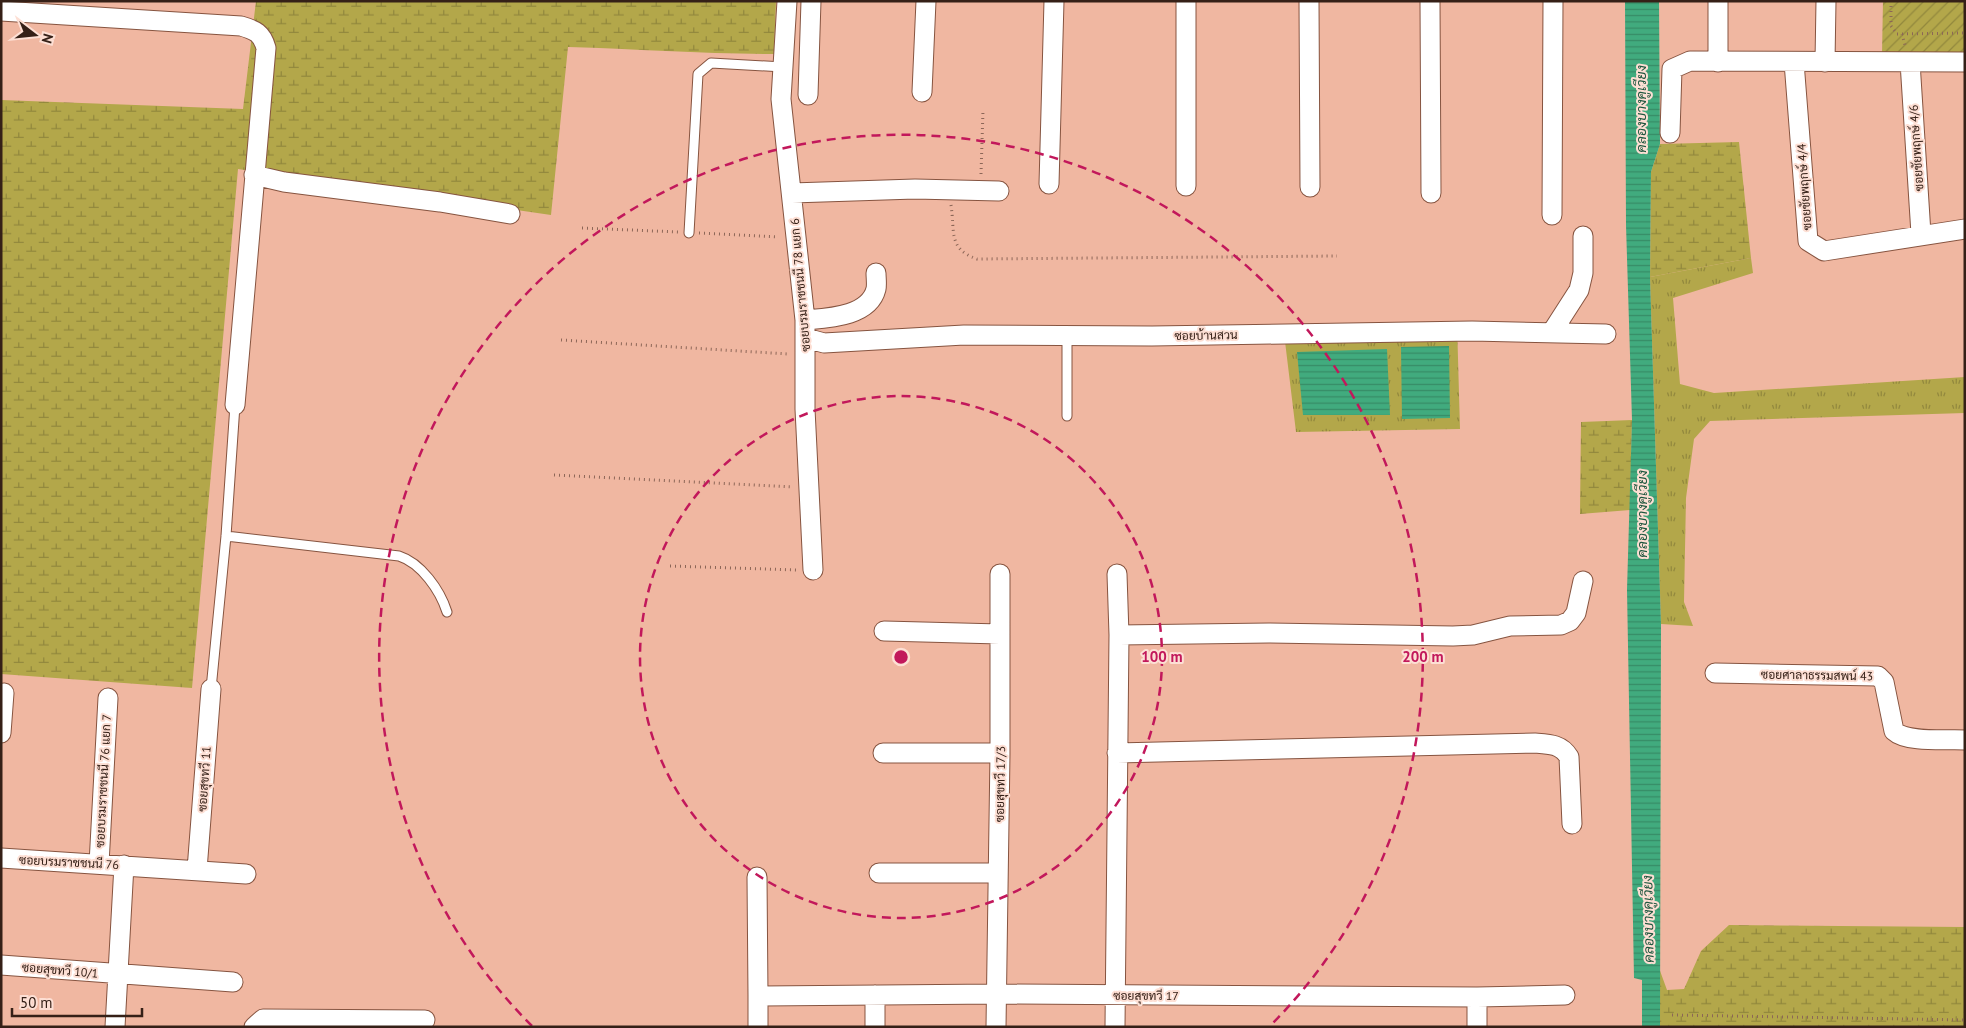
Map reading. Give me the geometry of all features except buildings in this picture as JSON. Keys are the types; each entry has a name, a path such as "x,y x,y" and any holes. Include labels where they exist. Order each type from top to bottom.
{"street":[{"name":"ซอยบรมราชชนนี 78 แยก 6","path":"787,1 783,68 783,128 792,193 805,320 804,409 813,570"},
{"path":"808,95 811,1"},
{"path":"922,92 926,1"},
{"path":"1049,184 1054,1"},
{"path":"1186,1 1186,186"},
{"path":"1309,1 1310,187"},
{"path":"1430,1 1431,193"},
{"path":"1552,215 1553,1"},
{"path":"1718,1 1718,62"},
{"path":"1825,62 1826,1"},
{"path":"1,11 240,26 254,30 263,37 266,48 235,405"},
{"path":"1670,133 1672,69 1690,62 1965,62"},
{"name":"ซอยชัยพฤกษ์ 4/4","path":"1794,62 1808,241 1824,251 1922,234 1965,229"},
{"name":"ซอยชัยพฤกษ์ 4/6","path":"1910,62 1922,234"},
{"path":"254,175 284,182 440,202 510,214"},
{"path":"792,193 915,189 990,191"},
{"path":"1552,332 1579,290 1583,273 1583,236"},
{"path":"805,320 838,317 868,302 876,290 876,274"},
{"name":"ซอยบ้านสวน","path":"806,347 824,343 964,335 1067,336 1472,331 1606,334"},
{"name":"ซอยสุขทวี 17/3","path":"996,1027 1000,753 1000,574"},
{"path":"1115,1027 1119,635 1117,574"},
{"path":"1119,635 1288,633 1453,636 1473,635 1510,626 1561,625 1570,621 1576,613 1583,581"},
{"path":"884,631 1000,634"},
{"name":"ซอยศาลาธรรมสพน์ 43","path":"1715,673 1878,676 1884,682 1894,730 1899,735 1916,738 1965,740"},
{"name":"ซอยสุขทวี 11","path":"197,870 211,689"},
{"path":"1,733 4,693"},
{"name":"ซอยบรมราชชนนี 76 แยก 7","path":"99,864 108,698"},
{"path":"1118,753 1534,743 1555,745 1564,748 1569,757 1572,824"},
{"path":"883,753 1000,753"},
{"name":"ซอยบรมราชชนนี 76","path":"1,858 124,865 115,1027"},
{"path":"124,865 246,874"},
{"path":"879,873 998,873"},
{"path":"757,877 758,1027"},
{"name":"ซอยสุขทวี 10/1","path":"1,965 233,982"},
{"name":"ซอยสุขทวี 17","path":"758,996 996,994 1565,996"},
{"path":"875,995 875,1027"},
{"path":"1477,997 1477,1027"},
{"path":"254,1027 263,1019 425,1020"}],"lane":[{"path":"689,233 698,74 711,63 783,68"},
{"path":"1067,336 1067,416"},
{"path":"211,689 226,536 235,405"},
{"path":"226,536 399,556 410,560 443,600 447,612"}],"path":[{"path":"1891,1 1891,26 1897,34 1965,33"},
{"path":"983,110 990,191"},
{"path":"949,190 956,247 963,254 977,258 1337,256"},
{"path":"561,340 806,347"},
{"path":"554,475 809,488"},
{"path":"670,566 813,570"},
{"path":"1672,1015 1965,1020"}],"green space":[{"path":"256,1 776,1 774,54 568,47 551,215 238,169 192,688 1,674 1,100 243,109"},
{"path":"1883,1 1965,1 1965,52 1882,54"},
{"path":"1739,142 1751,258 1650,277 1651,172 1660,144"},
{"path":"1751,258 1753,273 1673,298 1680,384 1714,393 1965,377 1965,413 1710,421 1694,439 1686,498 1684,602 1693,626 1661,624 1650,277"},
{"path":"1457,323 1460,429 1296,432 1283,325"},
{"path":"1632,420 1630,510 1580,514 1581,422"},
{"path":"1729,925 1965,927 1965,1027 1660,1027 1659,968 1667,990 1684,989 1701,951"}],"water":[{"name":"คลองบางคูเวียง","path":"1625,1 1659,1 1660,144 1651,172 1650,277 1661,624 1660,1027 1642,1027 1642,980 1634,978 1627,590 1632,420 1626,225"},
{"path":"1449,346 1450,418 1402,419 1401,347"},
{"path":"1387,349 1390,415 1303,415 1297,352"}]}
